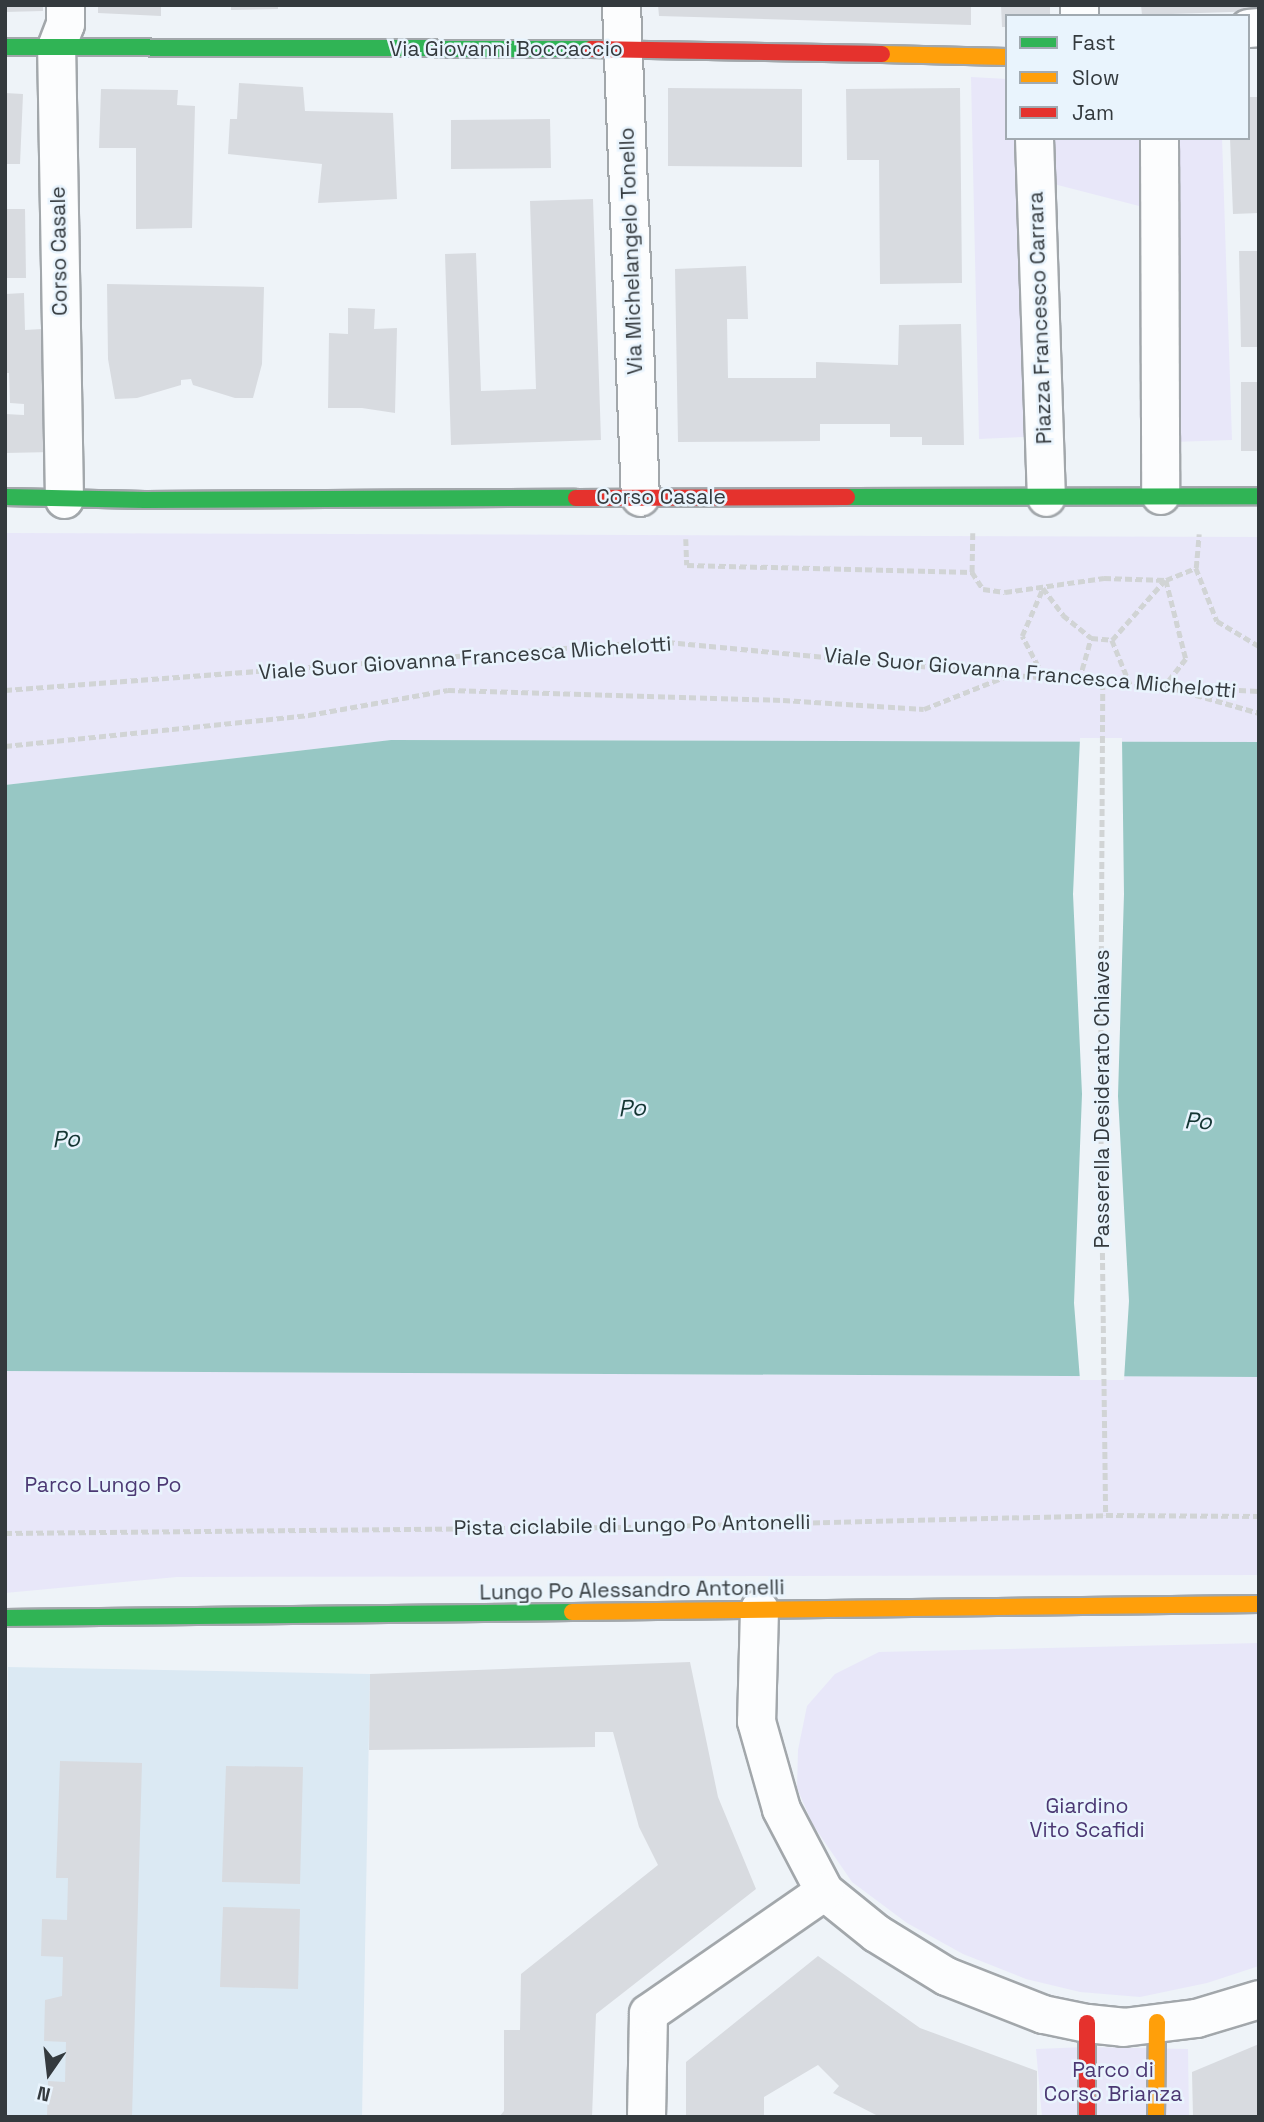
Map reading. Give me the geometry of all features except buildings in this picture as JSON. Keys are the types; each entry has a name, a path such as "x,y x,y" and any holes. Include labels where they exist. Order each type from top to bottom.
{"street":[{"name":"Corso Casale","path":"64,499 56,47 65,24 65,5"},
{"name":"Via Michelangelo Tonello","path":"621,5 640,497"},
{"name":"Via Giovanni Boccaccio","path":"5,47 624,49 1005,57"},
{"name":"Piazza Francesco Carrara","path":"1034,140 1046,497"},
{"path":"1158,140 1160,495"},
{"name":"Corso Casale","path":"5,497 1259,496"},
{"name":"Lungo Po Alessandro Antonelli","path":"5,1618 1259,1604"},
{"path":"759,1609 756,1721 781,1809 824,1891 876,1933 946,1976 1043,2014 1087,2023 1123,2027 1196,2018 1259,1998"},
{"path":"646,2117 648,2013 824,1891"},
{"path":"1156,2117 1157,2022"},
{"path":"1087,2023 1087,2117"}],"path":[{"path":"1202,495 1196,568 1217,621 1259,646"},
{"path":"980,496 971,542 972,572 983,589 1005,593 1104,578 1166,580 1196,568"},
{"path":"686,539 687,565 972,572"},
{"path":"1112,640 1166,580"},
{"path":"1166,580 1186,659 1165,685 1259,713"},
{"path":"1043,589 1063,615 1091,638 1112,640"},
{"path":"1043,589 1022,636 1044,677"},
{"path":"1079,680 1091,638"},
{"path":"1112,640 1130,684"},
{"name":"Viale Suor Giovanna Francesca Michelotti","path":"5,690 657,642 1103,683 1259,691"},
{"path":"5,746 309,715 448,691 783,700 924,709 1012,674"},
{"name":"Passerella Desiderato Chiaves","path":"1103,683 1101,1116 1106,1515"},
{"name":"Pista ciclabile di Lungo Po Antonelli","path":"5,1533 624,1527 1106,1515 1259,1516"}],"shaded area":[{"path":"8,1667 370,1674 362,2117 5,2117"}],"green space":[{"path":"971,77 1005,79 1005,140 1016,140 1024,437 979,439"},
{"path":"1045,140 1143,140 1143,207 1046,182"},
{"path":"1169,140 1222,140 1232,440 1173,442"},
{"path":"5,533 1259,537 1259,742 391,740 5,785"},
{"name":"Parco Lungo Po","path":"5,1371 1259,1377 1259,1575 177,1577 5,1593"},
{"name":"Giardino Vito Scafidi","path":"1259,1643 1259,1966 1207,1983 1140,1997 1080,1992 1026,1979 963,1954 907,1923 852,1882 813,1825 797,1788 798,1750 807,1706 835,1674 879,1652"},
{"name":"Parco di Corso Brianza","path":"1036,2049 1188,2049 1189,2117 1042,2117"}],"water":[{"name":"Po","path":"391,740 1259,742 1259,1377 5,1371 5,785"}],"pier":[{"path":"1080,738 1122,738 1124,894 1118,1096 1129,1301 1124,1380 1080,1380 1074,1303 1082,1094 1073,894"}],"traffic: fast":[{"path":"5,47 591,49"},
{"path":"847,497 1259,496"},
{"path":"5,497 145,500 576,498"},
{"path":"5,1618 572,1612"}],"traffic: slow":[{"path":"882,54 1005,57"},
{"path":"572,1612 1259,1604"},
{"path":"1156,2117 1157,2022"}],"traffic: jam":[{"path":"591,49 882,54"},
{"path":"576,498 847,497"},
{"path":"1087,2023 1087,2117"}]}
